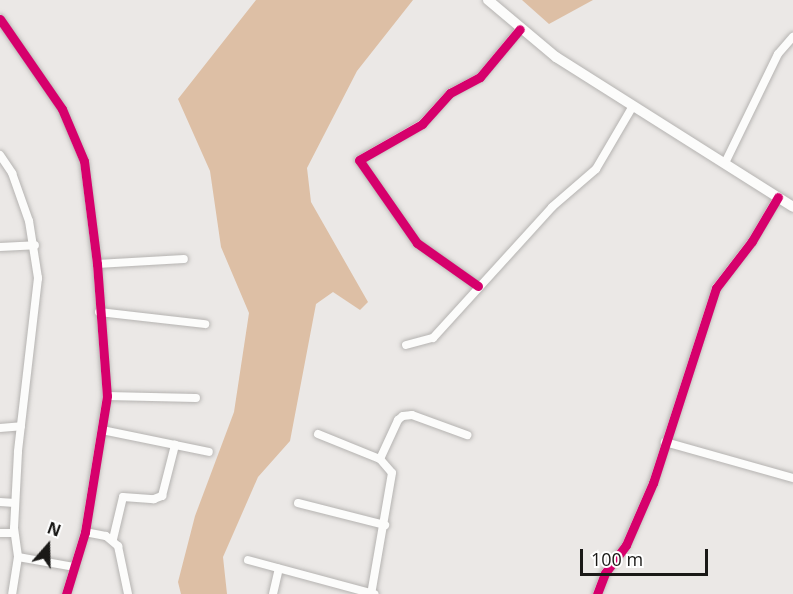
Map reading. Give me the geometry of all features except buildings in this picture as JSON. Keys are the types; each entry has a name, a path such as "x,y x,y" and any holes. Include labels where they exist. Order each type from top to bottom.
{"street":[{"path":"488,0 556,57 793,207"},
{"path":"0,19 62,109 84,161 97,264 107,396 85,532 66,594"},
{"path":"478,286 417,243 359,160 422,124 450,93 480,77 520,29"},
{"path":"725,163 772,64 793,37"},
{"path":"406,345 433,338 552,207 596,169 633,106"},
{"path":"0,155 22,199 35,245 38,304 21,426 14,533 18,556 12,594"},
{"path":"597,594 605,573 626,545 665,442 716,288 752,241 778,197"},
{"path":"0,247 35,245"},
{"path":"97,264 184,259"},
{"path":"99,312 205,324"},
{"path":"107,396 196,398"},
{"path":"380,459 398,420 403,416 412,416 467,435"},
{"path":"0,428 21,426"},
{"path":"102,430 209,452"},
{"path":"318,434 380,459 392,473 393,483 370,594"},
{"path":"665,442 793,478"},
{"path":"112,539 123,497 162,496 175,445"},
{"path":"0,502 15,503"},
{"path":"298,503 385,525"},
{"path":"85,532 112,539 122,556 128,594"},
{"path":"0,533 14,533"},
{"path":"18,556 75,567"},
{"path":"248,560 375,594"},
{"path":"273,594 279,569"}],"shaded area":[{"path":"256,0 413,0 357,71 307,168 311,202 368,302 360,310 333,292 316,304 290,441 258,477 223,557 227,594 181,594 178,582 195,516 234,412 249,313 221,247 210,171 178,99"},
{"path":"522,0 593,0 549,24"}],"cycle path":[{"path":"0,19 62,109 84,161 97,264 107,396 85,532 66,594"},
{"path":"478,286 417,243 359,160 422,124 450,93 480,77 520,29"},
{"path":"597,594 605,573 626,545 653,483 716,288 752,241 778,197"}]}
